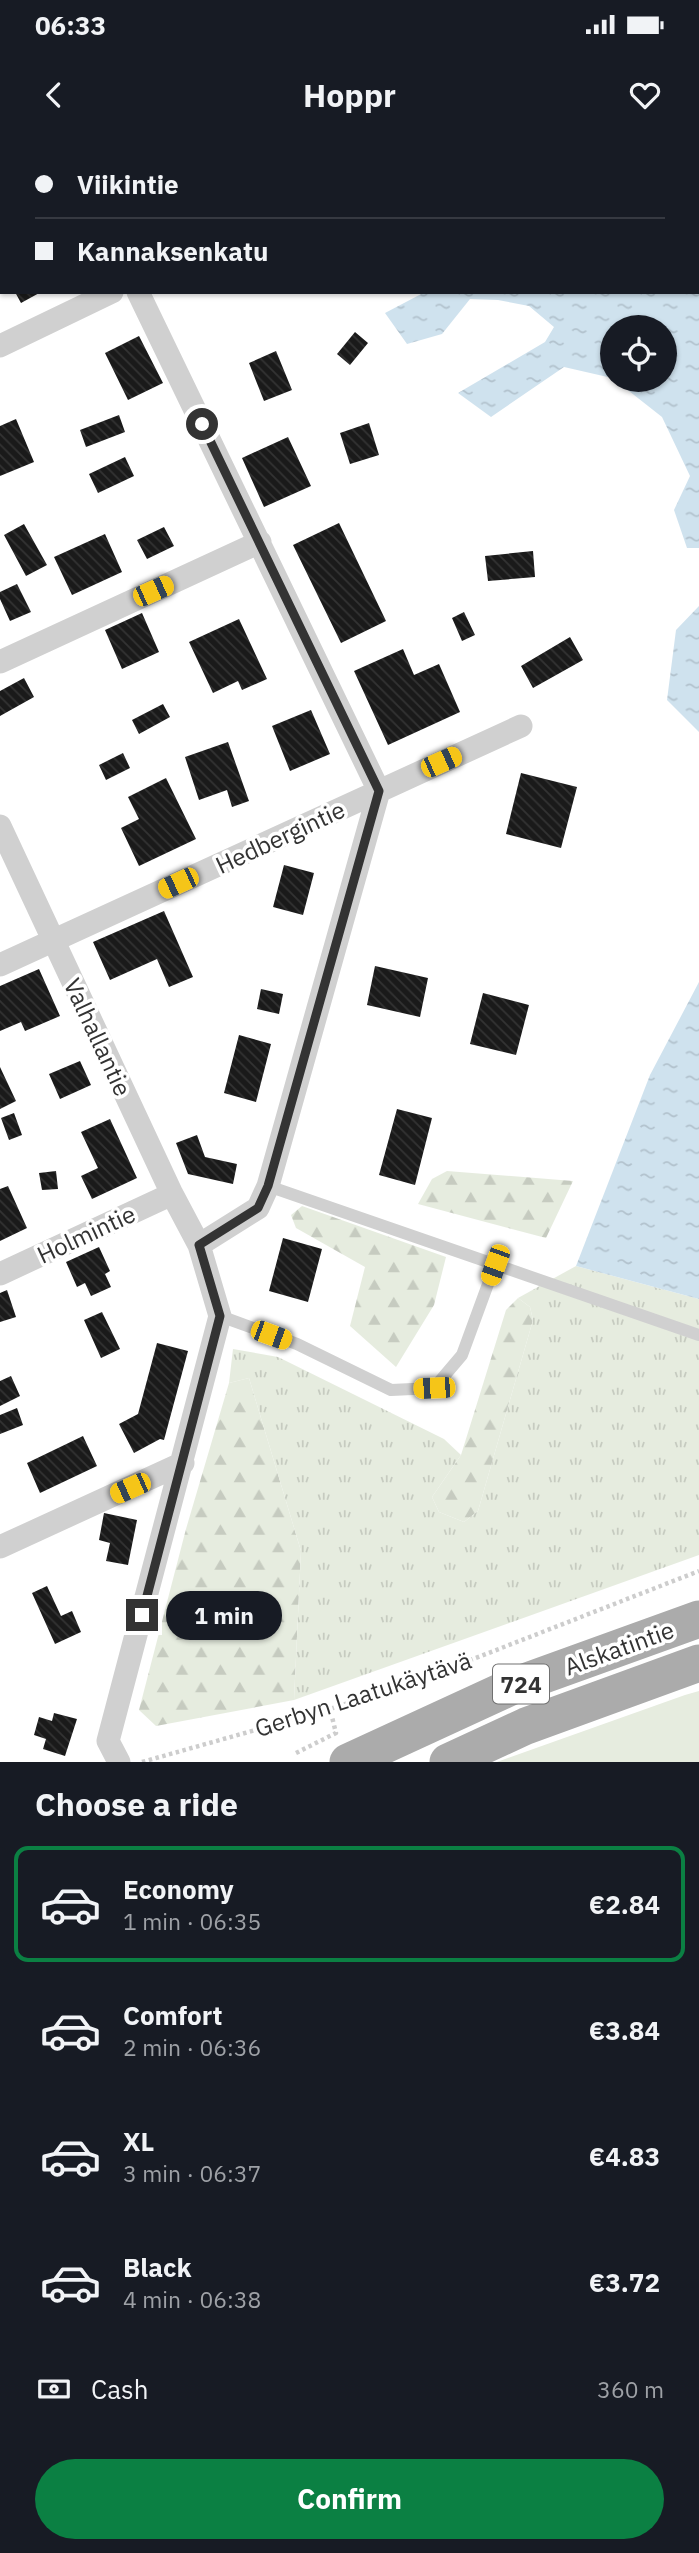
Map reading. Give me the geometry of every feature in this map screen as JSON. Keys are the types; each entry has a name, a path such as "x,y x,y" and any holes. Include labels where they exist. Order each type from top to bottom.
{"main road":[{"name":"Alskatintie","path":"348,1762 513,1686 699,1619"},
{"name":"Alskatintie","path":"448,1762 526,1726 699,1663"}],"street":[{"path":"0,346 108,294"},
{"path":"139,294 379,791 268,1186 258,1208 199,1245"},
{"path":"0,662 260,542"},
{"name":"Hedbergintie","path":"0,965 521,726"},
{"name":"Valhallantie","path":"0,827 172,1194 199,1245 220,1316"},
{"name":"Holmintie","path":"0,1274 172,1194"},
{"path":"119,1762 108,1741 220,1316"},
{"path":"0,1546 183,1463"}],"lane":[{"path":"268,1186 699,1335"},
{"path":"220,1316 297,1344 391,1390 434,1388 463,1355 495,1265"}],"path":[{"name":"Gerbyn Laatukäytävä","path":"142,1762 330,1709 427,1676 699,1571"},
{"path":"296,1753 337,1733 330,1709"}],"green space":[{"path":"447,1171 573,1181 546,1238 418,1204 432,1179"},
{"path":"302,1206 446,1257 434,1305 396,1367 350,1326 365,1267 296,1228 291,1215"},
{"path":"576,1266 699,1299 699,1555 294,1700 301,1551 249,1378 229,1383 233,1349 278,1357 444,1439 461,1455 432,1497 439,1512 464,1522 478,1511 533,1320 530,1307 518,1298"},
{"path":"518,1298 530,1307 533,1320 478,1511 464,1522 439,1512 432,1497 461,1455 506,1310"},
{"path":"249,1378 301,1551 294,1700 156,1726 139,1710 186,1529 229,1383"},
{"path":"699,1691 699,1762 497,1762 685,1695"}],"water":[{"path":"421,294 699,294 699,548 687,548 674,510 690,476 662,417 630,392 677,392 677,315 600,315 600,375 564,367 491,417 458,393 545,342 554,327 529,306 498,300 470,299 442,334 407,344 385,313"},
{"path":"699,606 699,732 667,700 676,630"},
{"path":"699,982 699,1299 576,1266 650,1075"}],"building":[{"path":"16,294 37,294 21,303"},
{"path":"355,332 368,343 350,365 337,354"},
{"path":"139,336 163,383 128,400 105,353"},
{"path":"276,351 292,390 264,401 249,363"},
{"path":"119,415 125,432 86,447 80,430"},
{"path":"16,419 34,462 0,476 0,426"},
{"path":"369,423 379,455 350,464 340,433"},
{"path":"288,437 311,486 264,507 242,458"},
{"path":"125,457 134,476 98,493 89,474"},
{"path":"339,523 386,621 341,643 293,545"},
{"path":"24,524 47,565 26,576 4,535"},
{"path":"164,527 174,546 147,559 137,540"},
{"path":"105,534 122,572 72,595 54,557"},
{"path":"533,551 535,577 488,581 485,556"},
{"path":"17,584 31,612 10,621 0,599 0,592"},
{"path":"464,612 475,635 462,641 452,618"},
{"path":"142,613 159,652 122,669 105,630"},
{"path":"239,619 267,679 242,690 238,681 213,693 189,642"},
{"path":"570,637 583,660 533,688 521,666"},
{"path":"403,649 414,675 439,664 460,712 388,745 354,671"},
{"path":"24,678 34,697 0,716 0,691"},
{"path":"163,704 170,717 139,734 132,720"},
{"path":"311,710 330,754 290,771 272,726"},
{"path":"228,742 249,801 232,807 227,790 199,800 185,757"},
{"path":"123,753 130,768 106,780 99,765"},
{"path":"521,773 577,787 561,848 506,834"},
{"path":"166,778 196,839 139,866 121,828 139,819 128,797"},
{"path":"284,865 314,873 303,915 273,907"},
{"path":"164,911 193,977 169,987 157,959 110,980 93,942"},
{"path":"375,966 428,978 420,1017 367,1005"},
{"path":"39,969 60,1016 25,1031 21,1022 0,1031 0,986"},
{"path":"261,989 283,994 279,1014 257,1009"},
{"path":"483,993 529,1005 516,1055 470,1044"},
{"path":"239,1035 271,1044 256,1102 224,1093"},
{"path":"80,1061 91,1085 60,1099 49,1074"},
{"path":"0,1067 16,1101 0,1109"},
{"path":"397,1109 432,1118 415,1185 379,1175"},
{"path":"14,1113 22,1135 9,1140 1,1118"},
{"path":"110,1119 137,1178 92,1199 81,1176 98,1168 81,1132"},
{"path":"197,1135 205,1157 237,1164 233,1184 188,1174 176,1143"},
{"path":"56,1171 58,1189 42,1190 39,1173"},
{"path":"8,1186 27,1228 0,1241 0,1189"},
{"path":"283,1238 322,1249 308,1302 269,1291"},
{"path":"99,1247 110,1271 105,1274 111,1287 91,1296 85,1283 77,1287 66,1262"},
{"path":"7,1290 16,1317 0,1322 0,1293"},
{"path":"102,1312 120,1349 101,1358 84,1320"},
{"path":"157,1343 188,1351 164,1440 160,1439 134,1453 119,1424 138,1414"},
{"path":"11,1376 20,1396 0,1406 0,1381"},
{"path":"17,1408 23,1425 0,1434 0,1415"},
{"path":"83,1436 97,1466 40,1493 27,1463"},
{"path":"104,1513 137,1520 128,1565 106,1561 110,1543 99,1540"},
{"path":"47,1586 61,1616 72,1611 81,1632 55,1644 32,1593"},
{"path":"54,1713 77,1719 65,1756 43,1749 46,1739 34,1735 39,1717 52,1721"}],"route":[{"path":"142,1615 220,1316 199,1245 258,1208 268,1186 379,791 202,424"}]}
